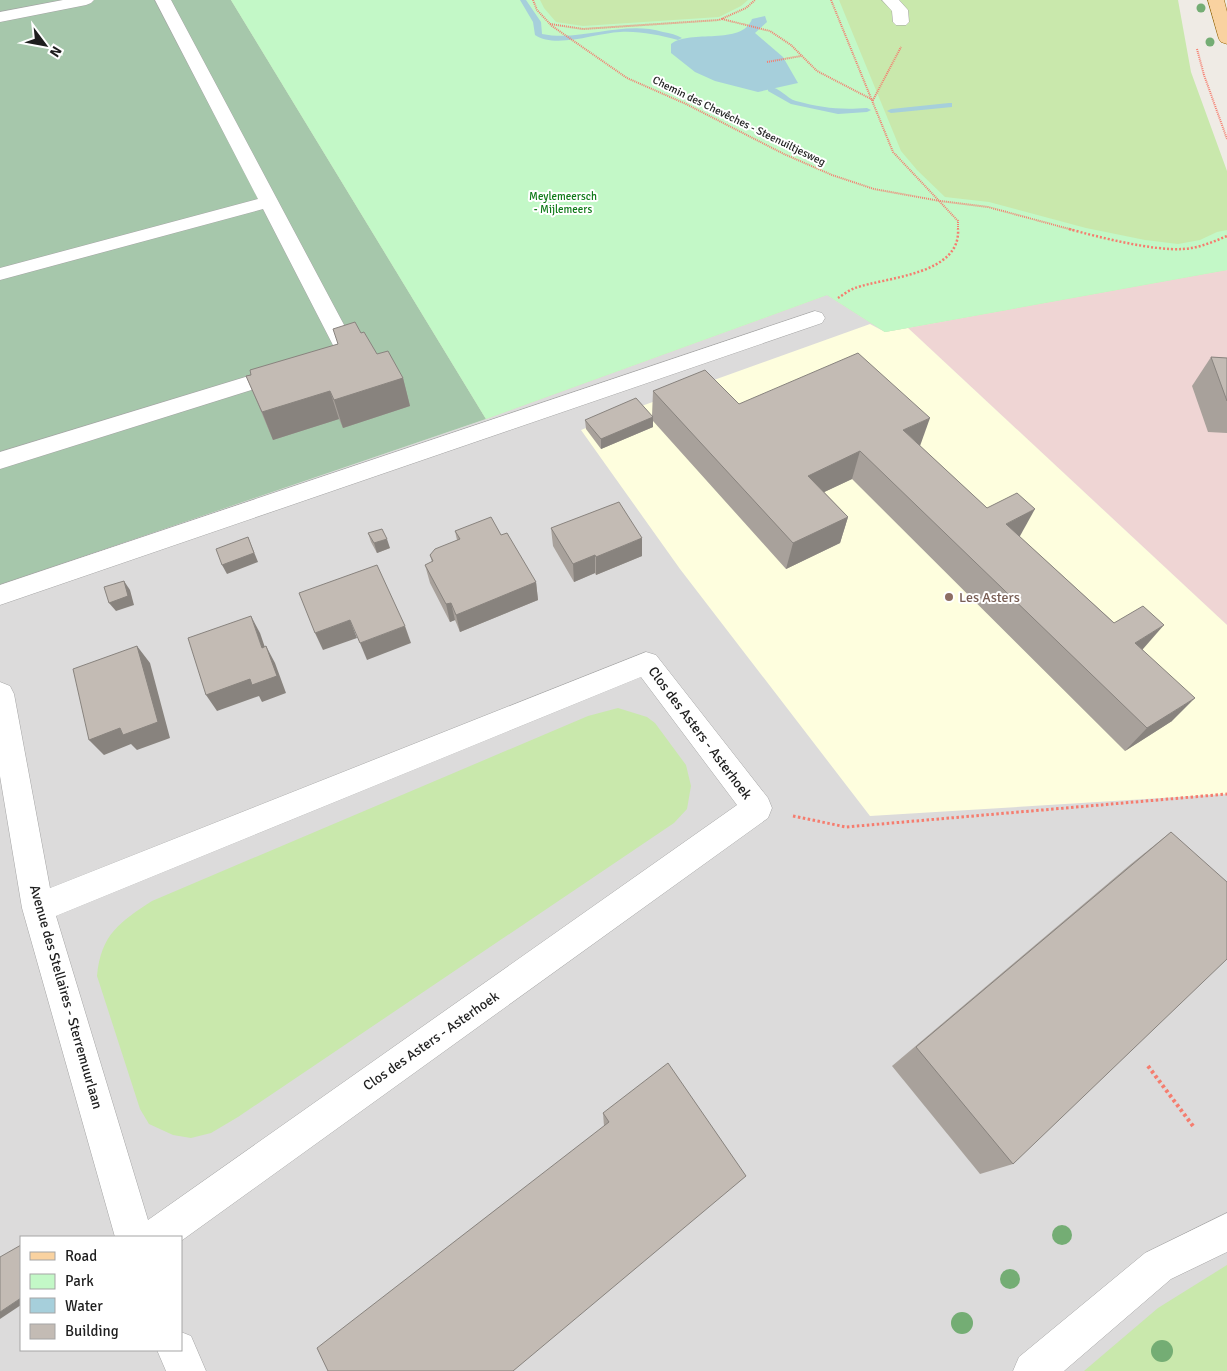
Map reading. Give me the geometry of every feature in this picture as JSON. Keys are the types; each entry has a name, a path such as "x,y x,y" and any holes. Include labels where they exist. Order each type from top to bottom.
{"main road":[{"path":"1216,0 1227,39"}],"street":[{"path":"0,17 86,0"},
{"path":"0,461 348,353 163,0"},
{"path":"890,0 900,10 901,22"},
{"path":"0,274 269,202"},
{"path":"0,595 815,318"},
{"name":"Clos des Asters - Asterhoek","path":"38,908 646,663 757,808 156,1236"},
{"name":"Avenue des Stellaires - Sterremuurlaan","path":"0,694 38,908 134,1236"},
{"path":"1033,1371 1158,1266 1227,1232"},
{"path":"177,1351 186,1371"}],"path":[{"name":"Chemin des Chevêches - Steenuiltjesweg","path":"533,0 537,10 550,24 627,78 686,104 811,167 874,189 940,201 988,207 1084,233 1145,245 1182,249 1206,245 1227,236"},
{"path":"722,19 746,8 754,0"},
{"path":"815,318 853,288 922,271 946,258 959,240 958,221 893,152 874,100 831,0"},
{"path":"550,24 583,29 722,19 770,31 791,45 827,77 874,100"},
{"path":"874,100 901,46 901,22"},
{"path":"1197,49 1204,75 1227,139"},
{"path":"767,62 802,56"},
{"path":"757,808 846,827 1227,794"},
{"path":"1148,1066 1193,1126"}],"shaded area":[{"path":"0,0 231,0 486,419 0,585"},
{"path":"1227,270 1227,625 908,328"},
{"path":"827,295 885,332 908,328 1227,625 1227,1371 0,1371 0,585 486,419"},
{"name":"Les Asters","path":"870,324 885,332 908,328 1227,625 1227,794 870,816 680,569 581,430 636,408"}],"green space":[{"name":"Meylemeersch - Mijlemeers","path":"231,0 1178,0 1191,72 1227,171 1227,270 885,332 827,295 486,419"},
{"name":"Meylemeersch - Mijlemeers","path":"231,0 540,0 556,22 583,26 719,17 741,6 748,0 839,0 901,151 917,170 945,197 989,202 1086,228 1145,240 1178,244 1200,240 1217,232 1227,230 1227,270 885,332 827,295 486,419"},
{"path":"618,708 647,717 655,723 686,765 691,786 687,809 674,823 238,1117 211,1133 191,1138 173,1135 149,1124 140,1109 97,976 99,962 108,939 122,923 152,901 588,716"},
{"path":"1227,1265 1227,1371 1084,1371 1158,1308"}],"water":[{"path":"765,16 767,22 755,33 783,57 798,83 758,92 715,81 695,72 671,53 671,44 680,40 738,32 746,27 752,19"}],"building":[{"path":"355,322 361,333 364,332 377,354 388,351 403,378 334,400 330,391 262,412 246,376 251,375 250,370 338,344 333,329"},
{"path":"858,353 930,418 903,430 987,508 1017,493 1035,509 1006,524 1114,623 1143,606 1164,625 1135,643 1195,698 1147,728 860,451 808,476 848,517 793,543 653,391 705,370 739,404"},
{"path":"1211,357 1227,358 1227,401"},
{"path":"636,398 653,417 601,439 585,420"},
{"path":"619,502 642,538 596,557 595,555 573,564 551,528"},
{"path":"491,517 501,535 507,533 536,582 456,615 451,603 446,604 425,565 433,561 430,555 435,549 460,539 455,531"},
{"path":"382,529 387,539 374,543 368,533"},
{"path":"248,537 254,553 222,565 216,549"},
{"path":"377,565 405,626 360,643 350,620 315,633 299,593"},
{"path":"124,581 128,596 109,603 104,587"},
{"path":"251,616 262,648 266,646 277,676 252,685 250,679 206,695 188,638"},
{"path":"137,646 158,722 123,735 120,728 89,740 73,669"},
{"path":"1171,832 1227,882 1227,959 1013,1164 916,1047"},
{"path":"668,1063 746,1176 513,1371 328,1371 317,1348 609,1122 603,1113"},
{"path":"20,1246 20,1299 0,1312 0,1257"}],"waterway":[{"path":"523,0 537,22 539,35 557,39 619,30 650,30 678,38"},
{"path":"771,89 791,102 838,112 867,110"},
{"path":"891,111 949,105"}],"place":[{"name":"Les Asters","path":"949,597"}]}
